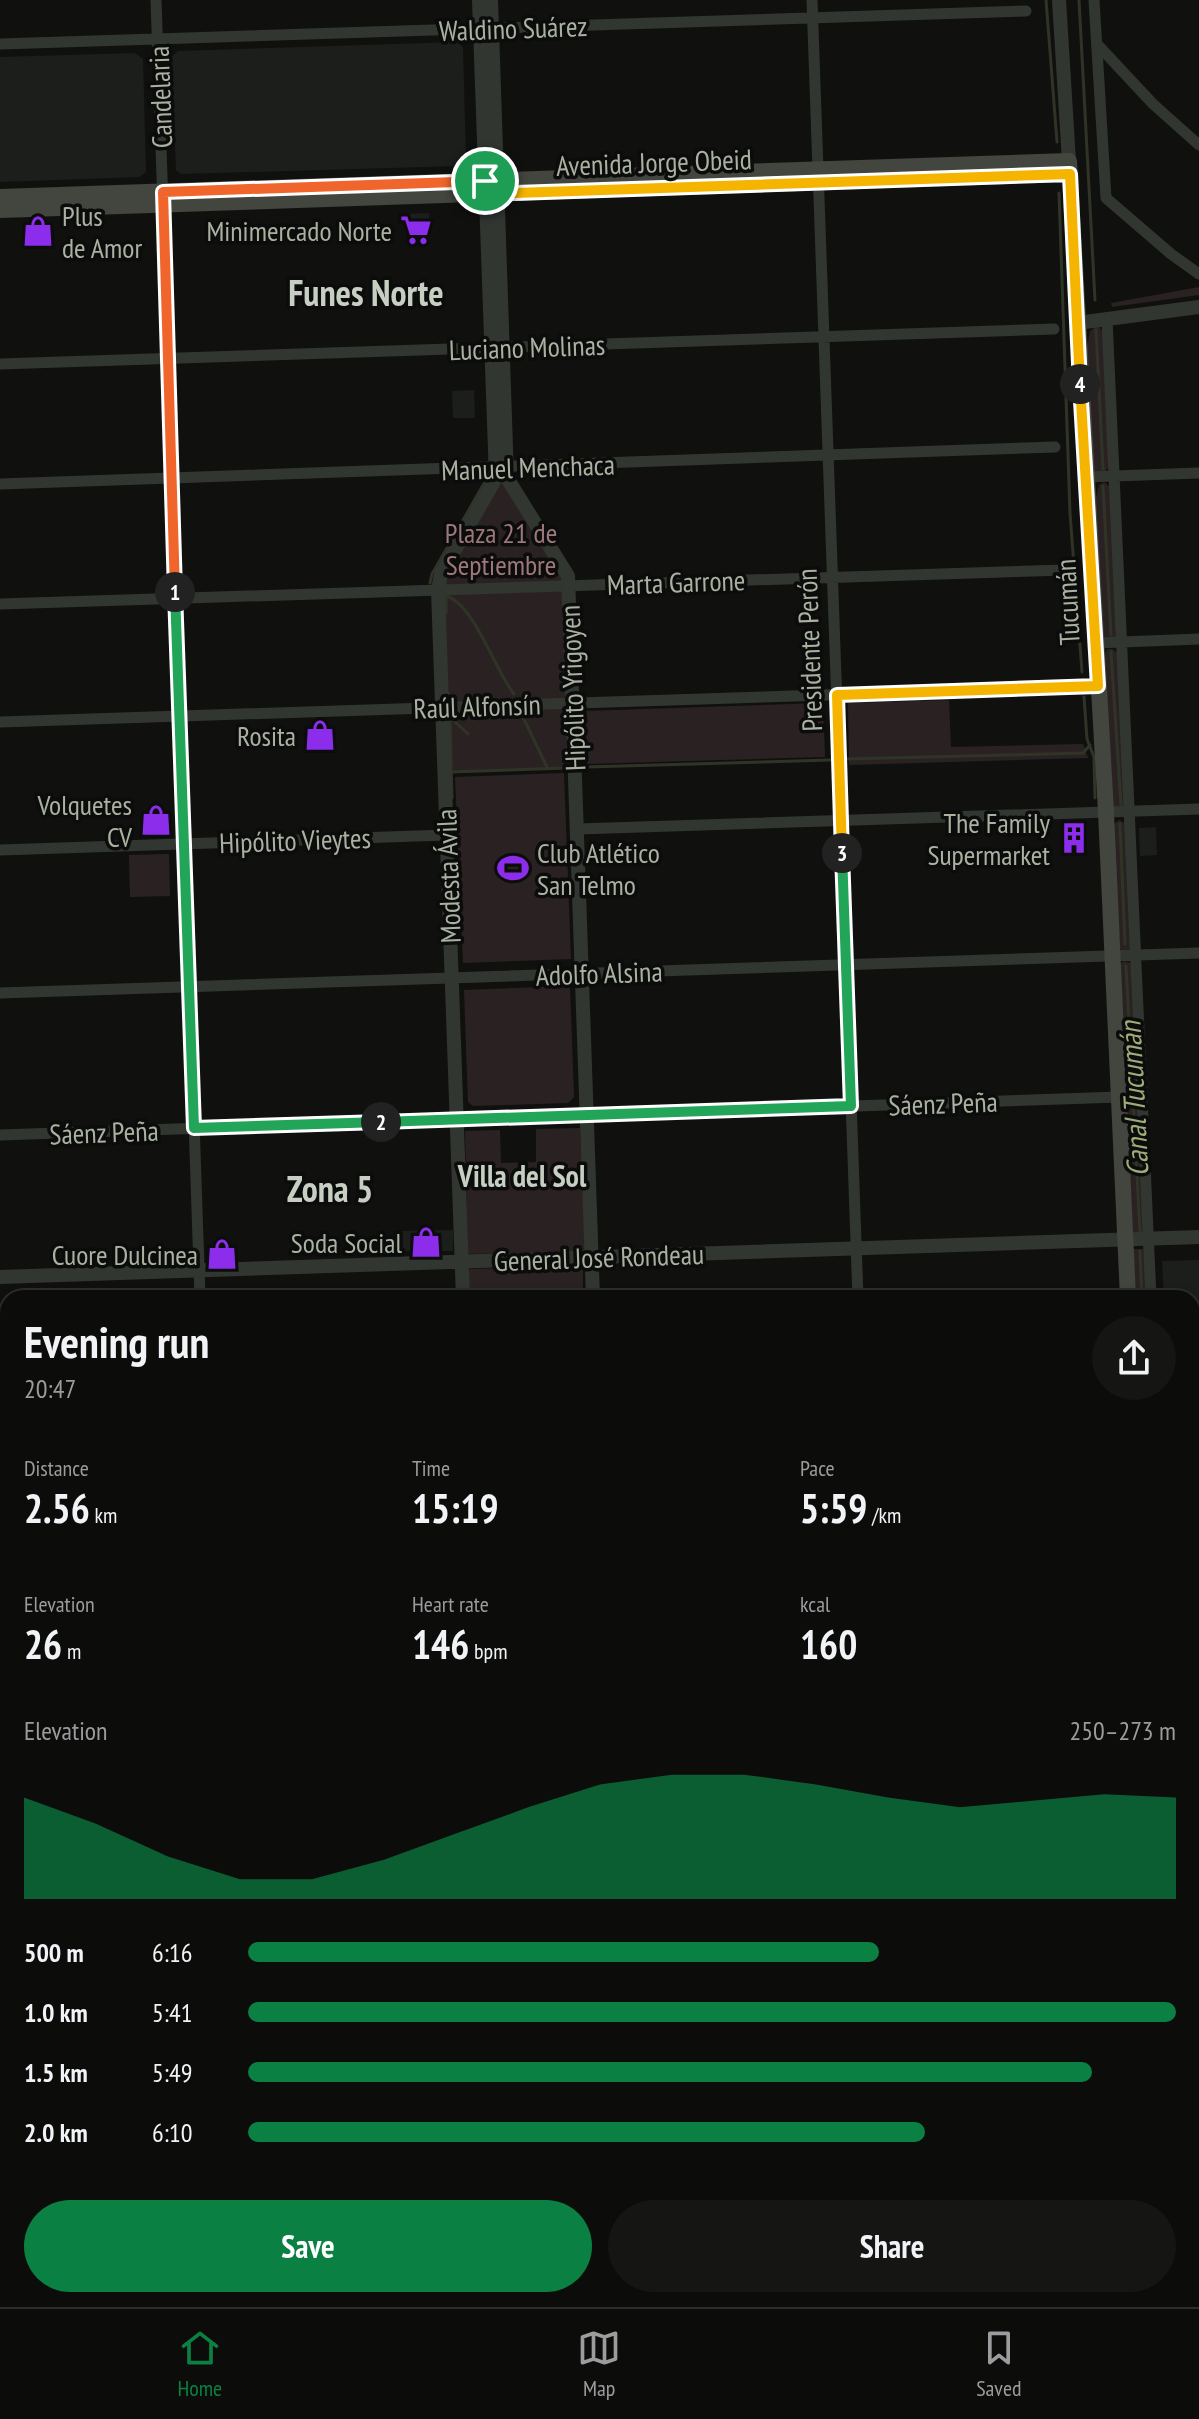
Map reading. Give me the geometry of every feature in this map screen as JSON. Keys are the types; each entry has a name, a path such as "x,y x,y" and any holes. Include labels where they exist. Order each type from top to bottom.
{"main road":[{"name":"Avenida Jorge Obeid","path":"0,197 163,198 1070,168"},
{"name":"Tucumán","path":"1070,168 1106,812 1128,1290"},
{"name":"Avenida Jorge Obeid","path":"0,210 163,198"}],"street":[{"name":"Candelaria","path":"156,0 200,1290"},
{"name":"Hipólito Yrigoyen","path":"479,0 486,29"},
{"name":"Hipólito Yrigoyen","path":"491,0 486,29 501,468 568,576 593,1290"},
{"name":"Presidente Perón","path":"812,0 858,1290"},
{"name":"Tucumán","path":"1059,0 1070,168"},
{"path":"1094,0 1106,198 1199,274"},
{"name":"Waldino Suárez","path":"0,44 1026,11"},
{"path":"1096,43 1153,104 1199,145"},
{"path":"1077,323 1199,307"},
{"name":"Tucumán","path":"1107,319 1151,1290"},
{"name":"Luciano Molinas","path":"0,364 1054,329"},
{"name":"Manuel Menchaca","path":"0,484 1055,447"},
{"name":"Modesta Ávila","path":"463,1290 438,590 441,574 501,468"},
{"path":"1086,477 1199,473"},
{"name":"Marta Garrone","path":"0,604 1065,570"},
{"path":"1096,643 1199,639"},
{"name":"Raúl Alfonsín","path":"0,722 1098,686"},
{"path":"578,829 1199,809"},
{"name":"Hipólito Vieytes","path":"0,850 446,835"},
{"name":"Adolfo Alsina","path":"0,993 1199,953"},
{"name":"Sáenz Peña","path":"0,1135 1119,1097"},
{"name":"General José Rondeau","path":"0,1277 1199,1237"}],"shaded area":[{"path":"458,42 463,48 466,159 458,166 181,174 176,170 171,57 178,51"},
{"path":"135,53 143,59 146,172 139,177 0,182 0,57"},
{"path":"429,213 430,233 407,234 406,214"},
{"path":"474,390 475,418 453,418 452,391"},
{"path":"1156,827 1157,855 1140,856 1139,828"},
{"name":"Soda Social","path":"453,1230 453,1251 399,1251 399,1231"},
{"path":"1199,1260 1199,1290 1164,1290 1162,1261"}],"green space":[{"path":"1199,287 1199,295 1112,307 1111,303"},
{"path":"1098,325 1104,334 1109,466 1106,471 1098,473 1094,471 1085,358 1090,331"},
{"name":"Plaza 21 de Septiembre","path":"501,480 563,576 561,582 442,585"},
{"path":"1104,482 1110,487 1117,637 1103,637 1096,497 1099,485"},
{"path":"568,585 576,768 444,772 438,590"},
{"path":"1108,649 1118,654 1124,807 1113,807 1103,654"},
{"path":"949,700 951,747 1083,744 1088,758 849,765 848,703"},
{"path":"823,703 825,757 586,764 584,711"},
{"name":"Club Atlético San Telmo","path":"564,773 571,959 463,963 455,777"},
{"path":"1119,820 1126,824 1131,949 1127,952 1120,949 1113,825"},
{"path":"169,854 170,896 130,897 129,855"},
{"path":"1124,961 1131,963 1144,1232 1133,1234 1130,1229 1120,964"},
{"path":"570,986 574,1097 568,1103 473,1106 468,1102 464,990"},
{"path":"580,1128 585,1251 468,1254 465,1131 500,1130 501,1163 536,1162 536,1129"},
{"path":"1134,1249 1143,1249 1146,1290 1134,1290"},
{"path":"580,1266 583,1269 583,1290 469,1290 470,1269"}],"waterway":[{"name":"Canal Tucumán","path":"1046,0 1057,142"},
{"name":"Canal Tucumán","path":"1079,0 1095,300"},
{"name":"Canal Tucumán","path":"1059,193 1070,513 1082,672"},
{"name":"Canal Tucumán","path":"1096,330 1103,469"},
{"path":"430,583 486,475"},
{"name":"Canal Tucumán","path":"1103,486 1111,635"},
{"path":"445,596 465,610 514,694"},
{"path":"446,597 446,613"},
{"name":"Canal Tucumán","path":"1111,652 1121,805"},
{"path":"448,693 450,701"},
{"name":"Canal Tucumán","path":"1084,697 1087,739 1094,757 1095,798"},
{"path":"521,713 547,767"},
{"path":"449,714 468,734"},
{"path":"450,716 452,798"},
{"path":"844,759 1083,753 1090,745"},
{"path":"586,767 830,760"},
{"path":"451,772 567,768"},
{"name":"Canal Tucumán","path":"1120,824 1125,944"},
{"name":"Canal Tucumán","path":"1126,966 1140,1232"},
{"name":"Canal Tucumán","path":"1140,1251 1142,1290"}],"place":[{"name":"Minimercado Norte","path":"416,230"},
{"name":"Plus de Amor","path":"38,231"},
{"name":"Rosita","path":"320,735"},
{"name":"Volquetes CV","path":"156,820"},
{"name":"The Family Supermarket","path":"1074,838"},
{"name":"Club Atlético San Telmo","path":"513,868"},
{"name":"Soda Social","path":"426,1242"},
{"name":"Cuore Dulcinea","path":"222,1254"}],"district":[{"name":"Funes Norte","path":"366,292"},
{"name":"Villa del Sol","path":"522,1175"},
{"name":"Zona 5","path":"330,1188"}],"route":[{"path":"1070,174 1098,686 837,695 851,1106 194,1128 163,192 485,181 485,194 1070,174"}]}
